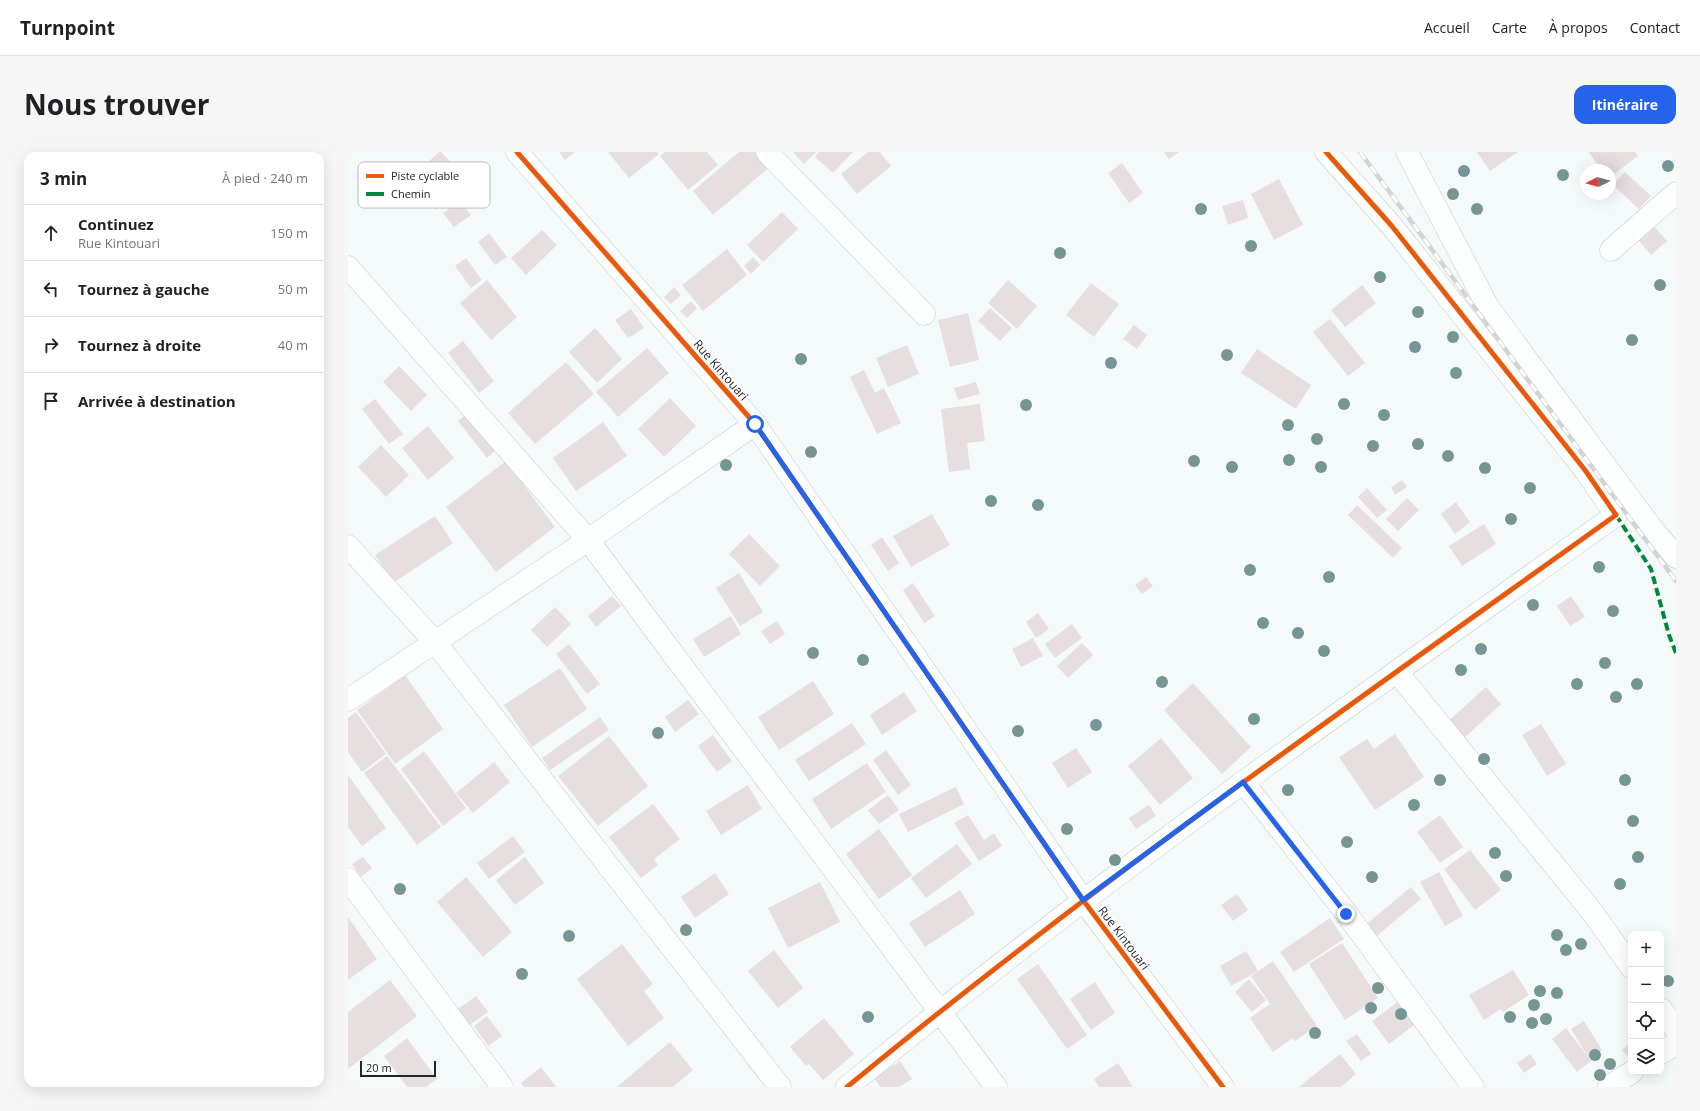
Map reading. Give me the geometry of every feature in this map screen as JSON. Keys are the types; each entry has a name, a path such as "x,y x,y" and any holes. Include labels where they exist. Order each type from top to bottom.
{"street":[{"name":"Rue Kintouari","path":"517,152 755,424 1083,900 1223,1087"},
{"path":"767,152 924,314"},
{"path":"847,1087 939,1011 1083,900 1243,782 1616,515 1585,470 1391,225 1326,152"},
{"path":"1407,152 1488,307 1650,526 1676,556"},
{"path":"1611,250 1676,193"},
{"path":"348,267 588,540 996,1087"},
{"path":"348,700 588,540 755,424"},
{"path":"348,546 435,642 780,1087"},
{"path":"1397,672 1593,913 1628,963"},
{"path":"1243,782 1346,914 1473,1087"},
{"path":"348,879 502,1087"},
{"path":"1664,1013 1676,1030"},
{"path":"1664,1052 1676,1044"},
{"path":"1609,1087 1628,1075"}],"building":[{"path":"439,152 441,152 451,162 428,162"},
{"path":"559,152 575,152 565,160"},
{"path":"608,152 657,152 659,154 629,178"},
{"path":"665,152 707,152 718,165 688,190 660,156"},
{"path":"739,152 771,152 778,160 713,215 693,191"},
{"path":"793,152 816,152 804,164"},
{"path":"819,152 853,152 833,173 815,157"},
{"path":"868,152 880,152 891,166 857,194 841,174"},
{"path":"1164,152 1179,152 1169,159"},
{"path":"1477,152 1518,152 1490,171"},
{"path":"1635,152 1638,156 1616,172 1616,164 1597,164 1589,153"},
{"path":"1122,163 1143,193 1129,203 1108,173"},
{"path":"1625,172 1651,196 1639,209 1616,188 1616,182"},
{"path":"1279,179 1303,225 1274,240 1251,194"},
{"path":"1243,200 1248,218 1228,225 1222,206"},
{"path":"450,208 466,208 471,215 454,227 443,213"},
{"path":"782,212 798,229 763,262 747,245"},
{"path":"1651,223 1667,241 1651,255 1635,236"},
{"path":"542,230 557,245 526,275 511,258"},
{"path":"489,233 507,257 495,265 478,242"},
{"path":"727,249 747,275 703,311 682,285"},
{"path":"753,257 760,265 751,274 744,266"},
{"path":"466,258 482,280 471,288 455,266"},
{"path":"487,280 517,317 491,340 460,303"},
{"path":"1008,280 1037,306 1017,329 988,303"},
{"path":"1091,283 1119,304 1094,337 1066,315"},
{"path":"1362,285 1376,303 1345,327 1331,310"},
{"path":"674,287 681,295 671,304 664,297"},
{"path":"691,301 697,308 687,318 680,311"},
{"path":"990,308 1012,328 1000,341 978,321"},
{"path":"631,309 644,328 628,338 615,320"},
{"path":"968,313 979,360 950,367 938,320"},
{"path":"1330,319 1365,363 1348,376 1313,332"},
{"path":"1134,325 1147,335 1137,349 1123,339"},
{"path":"595,328 622,359 597,383 569,352"},
{"path":"463,341 494,381 479,393 448,353"},
{"path":"907,345 919,374 888,387 876,358"},
{"path":"647,348 669,373 618,417 596,392"},
{"path":"1257,349 1311,385 1296,409 1241,373"},
{"path":"566,362 594,394 535,444 508,413"},
{"path":"399,366 427,395 411,411 383,382"},
{"path":"864,370 875,393 884,388 901,423 877,434 850,377"},
{"path":"976,382 980,394 958,400 954,388"},
{"path":"670,398 696,426 664,457 638,429"},
{"path":"375,399 403,434 389,444 362,409"},
{"path":"980,404 985,441 967,443 970,469 949,472 941,409"},
{"path":"466,414 495,451 487,458 458,421"},
{"path":"603,422 627,456 576,491 553,458"},
{"path":"428,426 454,458 428,480 402,448"},
{"path":"381,445 409,475 386,497 358,467"},
{"path":"506,461 555,527 496,572 446,507"},
{"path":"1402,480 1407,487 1395,495 1391,487"},
{"path":"1367,488 1387,510 1377,518 1358,497"},
{"path":"1407,498 1419,510 1398,531 1386,519"},
{"path":"1456,502 1470,522 1455,534 1441,514"},
{"path":"1357,505 1402,548 1393,558 1348,515"},
{"path":"932,514 950,545 911,567 893,536"},
{"path":"435,516 453,543 393,583 375,555"},
{"path":"1484,524 1496,544 1462,566 1449,546"},
{"path":"749,534 780,566 760,586 729,554"},
{"path":"882,537 899,563 888,571 871,545"},
{"path":"739,573 763,612 740,626 716,588"},
{"path":"1146,577 1153,586 1142,594 1135,585"},
{"path":"913,583 935,616 924,623 903,590"},
{"path":"612,596 621,606 596,627 588,616"},
{"path":"1571,596 1585,617 1570,626 1557,606"},
{"path":"555,607 571,624 547,647 531,630"},
{"path":"1038,613 1049,629 1036,638 1026,622"},
{"path":"731,616 741,634 704,657 693,639"},
{"path":"777,621 785,634 770,644 761,631"},
{"path":"1072,624 1082,638 1055,658 1045,644"},
{"path":"1033,638 1043,656 1021,667 1012,649"},
{"path":"1082,643 1093,655 1068,678 1057,666"},
{"path":"569,644 600,684 587,694 556,654"},
{"path":"560,668 587,709 532,747 504,705"},
{"path":"405,675 443,729 395,764 357,710"},
{"path":"813,681 834,714 779,750 758,717"},
{"path":"1193,683 1251,747 1222,774 1164,710"},
{"path":"1486,687 1501,704 1461,741 1445,724"},
{"path":"904,692 917,711 882,735 870,715"},
{"path":"688,700 699,714 675,732 665,717"},
{"path":"356,712 386,754 362,772 348,752 348,718"},
{"path":"600,717 609,730 550,770 542,758"},
{"path":"852,723 866,744 809,781 795,760"},
{"path":"1541,724 1566,764 1547,776 1522,735"},
{"path":"1395,734 1424,777 1375,810 1339,757 1367,739 1374,749"},
{"path":"713,735 732,761 717,772 698,746"},
{"path":"609,736 648,786 598,826 558,776"},
{"path":"1161,738 1193,778 1160,805 1128,766"},
{"path":"1076,748 1092,772 1068,788 1052,763"},
{"path":"886,750 911,785 898,795 873,760"},
{"path":"424,751 466,808 443,826 401,769"},
{"path":"387,756 441,827 417,845 364,773"},
{"path":"494,762 510,782 473,813 456,793"},
{"path":"867,763 886,792 831,829 812,799"},
{"path":"348,775 386,828 362,846 348,827"},
{"path":"748,785 762,809 721,835 706,811"},
{"path":"956,787 964,804 908,832 899,814"},
{"path":"888,795 899,810 879,824 868,810"},
{"path":"653,804 680,839 654,859 658,865 641,878 609,837"},
{"path":"1149,805 1156,816 1136,829 1129,818"},
{"path":"968,815 984,840 994,833 1002,846 979,861 954,823"},
{"path":"1440,815 1463,847 1440,863 1417,832"},
{"path":"879,829 912,875 879,899 846,854"},
{"path":"513,836 525,852 489,879 477,863"},
{"path":"957,844 972,864 926,898 911,878"},
{"path":"1470,850 1501,890 1475,910 1444,869"},
{"path":"363,857 372,868 361,877 352,864"},
{"path":"525,857 544,883 515,905 496,880"},
{"path":"1439,872 1463,916 1445,926 1420,882"},
{"path":"715,873 729,894 695,918 681,897"},
{"path":"466,877 512,932 483,957 437,902"},
{"path":"820,882 840,922 788,948 768,908"},
{"path":"1411,887 1421,899 1373,939 1363,927"},
{"path":"960,890 975,914 925,947 909,923"},
{"path":"1237,894 1248,910 1233,921 1221,905"},
{"path":"348,917 377,959 348,980"},
{"path":"1330,918 1344,939 1294,972 1280,952"},
{"path":"1342,943 1378,998 1345,1020 1309,964"},
{"path":"622,944 653,984 644,991 664,1018 628,1046 577,979"},
{"path":"774,950 803,988 778,1008 748,971"},
{"path":"1246,951 1258,971 1231,986 1220,966"},
{"path":"1273,961 1317,1026 1295,1041 1293,1038 1273,1052 1250,1018 1270,1004 1251,976"},
{"path":"1038,964 1087,1035 1067,1049 1017,979"},
{"path":"1513,970 1529,995 1503,1012 1501,1009 1484,1020 1469,995"},
{"path":"1249,979 1266,1000 1252,1012 1235,992"},
{"path":"390,980 417,1016 348,1069 348,1012"},
{"path":"1095,982 1115,1013 1091,1030 1070,999"},
{"path":"476,996 488,1012 470,1025 458,1009"},
{"path":"1400,1000 1417,1023 1389,1044 1372,1021"},
{"path":"487,1016 502,1036 488,1046 474,1026"},
{"path":"824,1018 854,1054 823,1080 809,1064 806,1066 790,1047"},
{"path":"1584,1021 1602,1050 1589,1058 1591,1061 1577,1072 1552,1039 1566,1028 1588,1057 1571,1029"},
{"path":"1357,1034 1371,1054 1361,1061 1346,1041"},
{"path":"407,1038 437,1079 426,1087 407,1087 384,1056"},
{"path":"670,1042 693,1070 673,1087 617,1087"},
{"path":"1628,1045 1628,1056 1622,1050"},
{"path":"1340,1054 1356,1074 1341,1087 1299,1087"},
{"path":"1530,1054 1537,1064 1524,1073 1517,1063"},
{"path":"900,1061 912,1079 899,1087 880,1087 874,1078"},
{"path":"1118,1063 1133,1087 1099,1087 1094,1079"},
{"path":"541,1067 556,1087 524,1087 521,1083"}],"railway":[{"path":"1360,152 1676,581"}],"marked path":[{"path":"1616,515 1651,569 1669,635 1676,653"}],"cycle path":[{"path":"517,152 755,424 1083,900 1223,1087"},
{"path":"847,1087 1034,938 1130,866 1323,724 1616,515 1585,470 1391,225 1326,152"}],"route":[{"path":"755,424 1083,900 1243,782 1346,914"}]}
